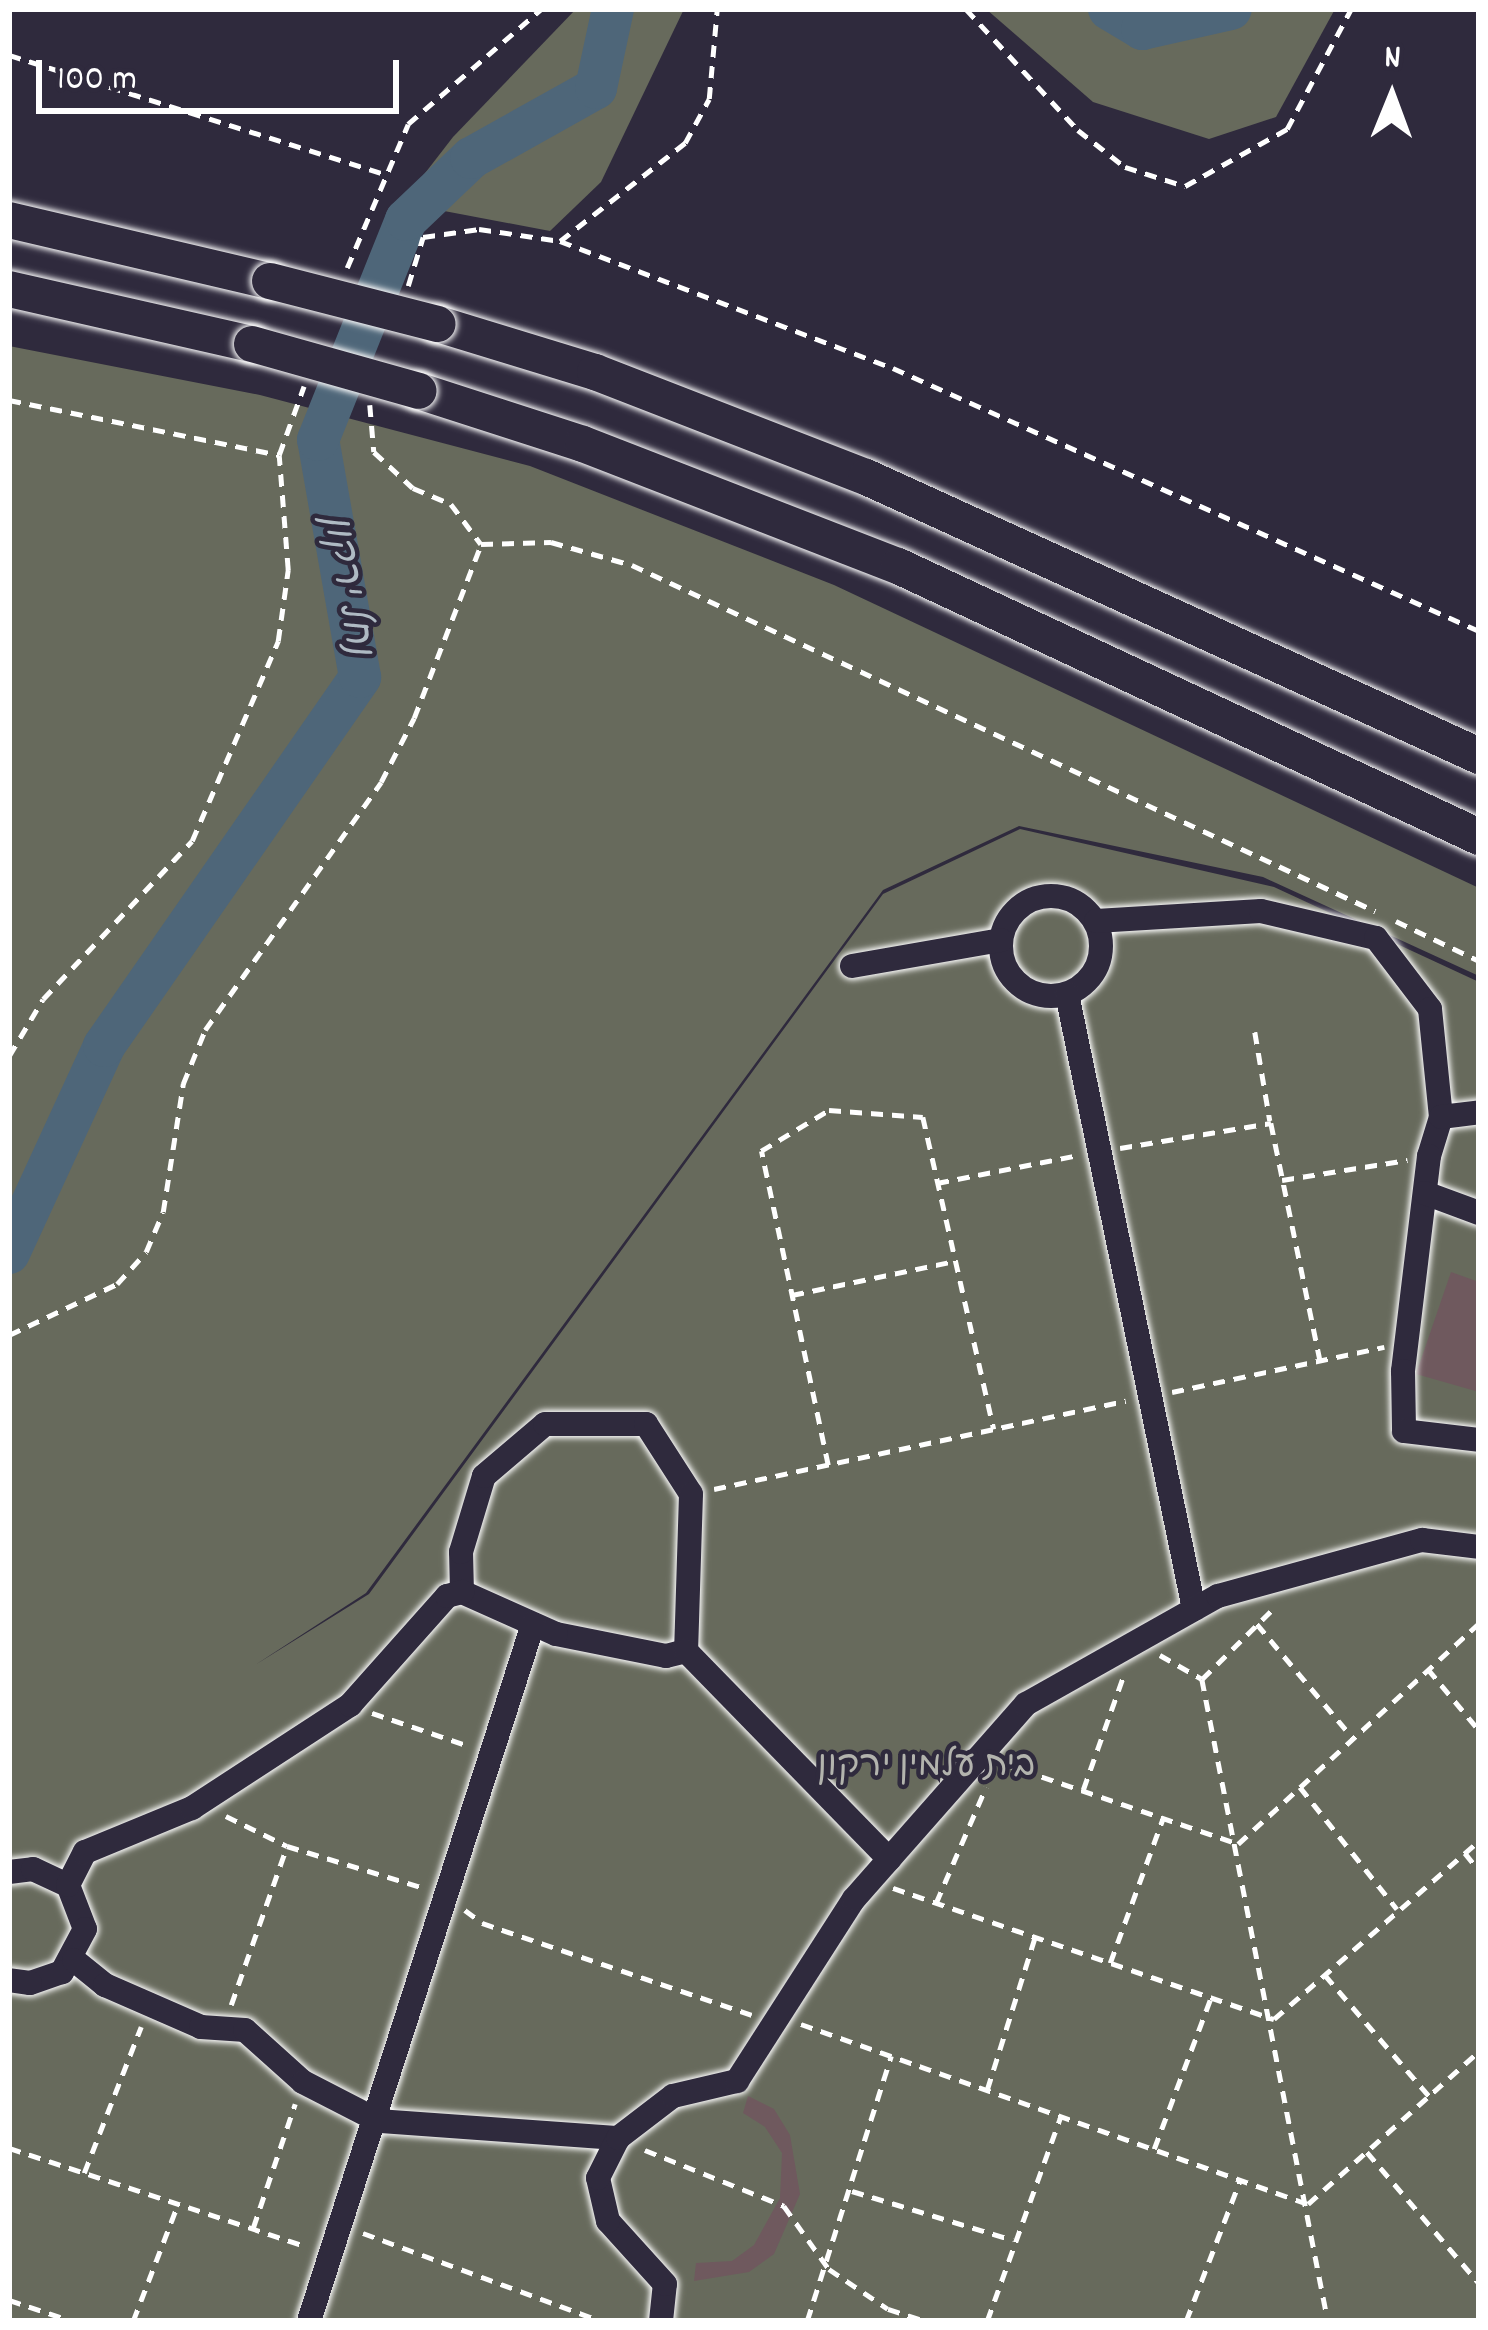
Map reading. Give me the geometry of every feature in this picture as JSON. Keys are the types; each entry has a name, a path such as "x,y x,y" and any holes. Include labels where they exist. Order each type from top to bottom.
{"highway":[{"path":"9,220 438,324 596,372 866,477 1479,756"},
{"path":"9,289 252,344 419,391 898,566 1479,837"}],"lane":[{"path":"1036,898 1070,899 1096,922 1101,957 1083,986 1067,994 1030,992 1014,980 1001,940 1007,920 1036,898"},
{"path":"1096,922 1261,911 1376,938 1430,1009 1441,1117 1429,1156 1407,1342 1404,1431 1479,1441"},
{"path":"852,966 1001,940"},
{"path":"1067,994 1194,1609"},
{"path":"1441,1117 1479,1112"},
{"path":"1425,1193 1479,1213"},
{"path":"462,1592 461,1552 484,1476 545,1424 646,1424 691,1494 686,1651 890,1858"},
{"path":"661,2321 665,2284 608,2221 598,2178 618,2138 673,2096 737,2081 870,1880 1026,1704 1194,1609 1319,1563 1422,1540 1479,1547"},
{"path":"68,1885 85,1852 200,1803 350,1705 447,1596 462,1592 532,1624 666,1656 686,1651"},
{"path":"309,2321 379,2121 532,1624"},
{"path":"9,1872 33,1869 68,1885 85,1929 74,1960 47,1980 9,1980"},
{"path":"74,1960 105,1985 150,2005 222,2028 245,2030 302,2082 379,2121 618,2138"}],"path":[{"path":"9,55 382,172 408,124 541,9"},
{"path":"560,241 686,143 709,99 717,9"},
{"path":"966,9 1078,130 1125,166 1185,186 1286,128 1352,9"},
{"path":"423,237 479,229 560,241 893,368 1479,631"},
{"path":"9,400 279,455 288,570 278,641 192,841 44,999 9,1057"},
{"path":"374,452 413,488 451,505 481,544"},
{"path":"481,544 551,542 632,565 1479,961"},
{"path":"9,1335 117,1284 146,1252 163,1212 183,1084 205,1030 380,782 414,718 481,544"},
{"path":"1256,1032 1270,1123 1320,1360"},
{"path":"828,1465 761,1151 829,1110 922,1117 994,1430"},
{"path":"938,1183 1270,1123"},
{"path":"1282,1180 1429,1156"},
{"path":"792,1295 955,1261"},
{"path":"691,1494 1407,1342"},
{"path":"1202,1679 1319,1563"},
{"path":"1238,1844 1479,1623"},
{"path":"1257,1624 1353,1738"},
{"path":"1083,1790 1136,1642 1202,1679 1274,2019 1328,2321"},
{"path":"1428,1669 1479,1730"},
{"path":"350,1705 491,1754"},
{"path":"936,1903 997,1761 1238,1844"},
{"path":"1300,1787 1399,1911"},
{"path":"200,1803 287,1846 446,1895 482,1923 892,2056 1308,2204"},
{"path":"1110,1963 1163,1819"},
{"path":"1274,2019 1479,1841"},
{"path":"222,2028 287,1846"},
{"path":"1465,1853 1479,1870"},
{"path":"870,1880 1274,2019"},
{"path":"987,2090 1035,1937"},
{"path":"1325,1975 1429,2096"},
{"path":"1154,2150 1211,1997"},
{"path":"84,2173 150,2005"},
{"path":"1308,2204 1479,2051"},
{"path":"807,2321 830,2269 892,2056"},
{"path":"253,2228 302,2082"},
{"path":"987,2321 1061,2116"},
{"path":"618,2138 784,2206 830,2269 888,2309 924,2321"},
{"path":"9,2149 331,2254"},
{"path":"1367,2152 1479,2283"},
{"path":"1048,2321 1184,2321 1240,2180"},
{"path":"852,2191 1014,2240"},
{"path":"133,2321 178,2204"},
{"path":"341,2225 601,2321"},
{"path":"9,2300 72,2321"}],"green space":[{"path":"576,9 684,9 601,182 550,231 402,203 453,137"},
{"path":"986,9 1335,9 1276,117 1209,139 1093,102"},
{"name":"בית עלמין ירקון","path":"9,346 260,395 530,466 834,585 1479,888 1479,976 1263,877 1019,826 883,890 366,1593 255,1665 369,1594 883,894 1020,829 1274,887 1479,982 1479,2321 9,2321"}],"building":[{"path":"1451,1272 1479,1282 1479,1392 1416,1374"},
{"path":"748,2096 774,2109 790,2135 800,2194 774,2254 749,2272 694,2281 696,2263 732,2261 754,2245 780,2198 782,2153 765,2127 743,2113"}],"waterway":[{"name":"נחל ירקון","path":"9,1253 104,1046 360,677 318,440 406,220 471,158 596,88 613,9"},
{"name":"נחל ירקון","path":"1109,9 1142,29 1231,9"}]}
